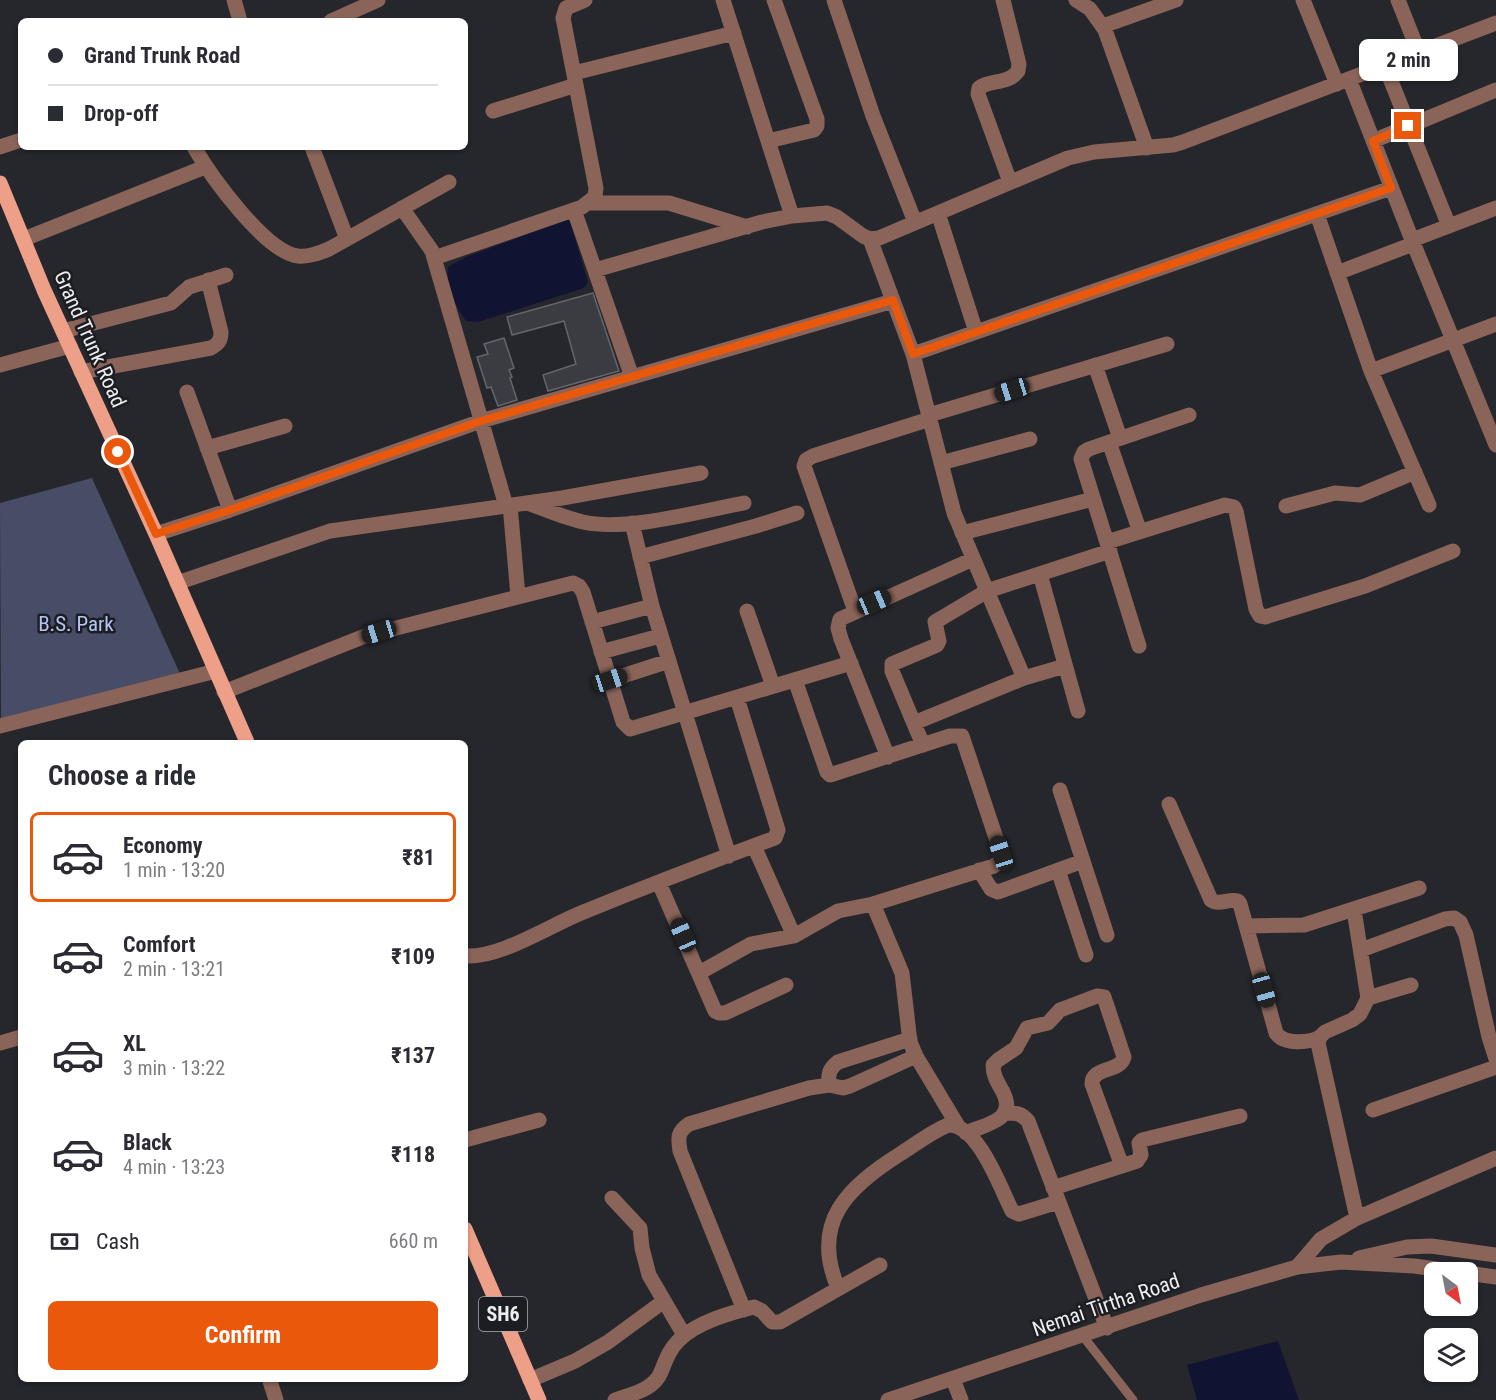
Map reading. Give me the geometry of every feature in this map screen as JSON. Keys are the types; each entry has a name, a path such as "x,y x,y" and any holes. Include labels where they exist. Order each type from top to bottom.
{"main road":[{"name":"Grand Trunk Road","path":"0,183 81,372 156,534 246,740"},
{"name":"SH6","path":"468,1236 539,1400"}],"street":[{"path":"234,0 239,18"},
{"path":"338,18 378,0"},
{"path":"434,258 574,210 589,203 595,197 596,188 563,18 563,12 570,5 585,0"},
{"path":"723,0 792,216"},
{"path":"768,141 814,130 818,119 774,0"},
{"path":"834,0 873,116 915,222"},
{"path":"1003,0 1019,64 1018,71 1008,80 984,84 979,88 978,94 1010,182"},
{"path":"1076,0 1090,9 1103,26 1147,148"},
{"path":"1103,26 1176,0"},
{"path":"1303,0 1373,141 1495,442"},
{"path":"1398,0 1419,53"},
{"path":"595,270 792,216 827,213 837,217 863,236 870,239 879,238 1080,154 1183,142 1496,24"},
{"path":"493,111 575,79 734,33"},
{"path":"1385,66 1449,226"},
{"path":"1373,141 1496,90"},
{"path":"0,147 18,141"},
{"path":"196,150 206,167 248,220 285,251 297,256 313,255 329,249 449,182"},
{"path":"313,150 347,239"},
{"path":"24,239 206,167"},
{"path":"913,354 1391,188"},
{"path":"589,203 669,203 747,227"},
{"path":"402,208 424,238 434,258 508,506 518,596"},
{"path":"1337,273 1496,208"},
{"path":"574,210 632,377"},
{"path":"938,213 976,332"},
{"path":"1317,214 1371,371 1429,505"},
{"path":"870,239 913,354 954,513 1024,678"},
{"path":"63,331 171,303 189,287 226,275"},
{"path":"81,372 211,348 217,344 221,339 221,332 208,280"},
{"path":"156,534 481,421 893,300"},
{"path":"1371,371 1496,324"},
{"path":"855,611 804,466 806,460 929,417 1167,344"},
{"path":"0,365 70,346"},
{"path":"1095,365 1140,532"},
{"path":"187,392 230,510"},
{"path":"1138,646 1081,459 1089,449 1189,416"},
{"path":"207,448 285,426"},
{"path":"941,463 1030,439"},
{"path":"1286,507 1335,493 1360,495 1415,472"},
{"path":"177,583 330,531 508,506 701,473"},
{"path":"962,533 1093,499"},
{"path":"526,503 584,522 609,525 744,503"},
{"path":"923,746 892,670 892,664 937,645 939,641 935,622 987,591 1040,574 1140,532 1225,506 1234,507 1256,609 1260,616 1265,617 1365,586 1453,551"},
{"path":"640,557 797,513"},
{"path":"632,523 660,636 729,856"},
{"path":"888,757 838,628 840,619 973,560"},
{"path":"1040,574 1078,711"},
{"path":"224,692 365,636 573,583 579,586 582,592 623,722 630,729 851,663"},
{"path":"592,622 652,606"},
{"path":"747,611 773,686"},
{"path":"601,652 660,636"},
{"path":"610,680 669,661"},
{"path":"914,723 1024,678 1065,666"},
{"path":"0,726 216,671"},
{"path":"699,973 750,944 794,936 830,914 873,904 994,866 1000,861 1001,853 962,736 957,735 830,775 795,680"},
{"path":"468,956 487,954 503,949 568,918 775,838 778,830 737,698"},
{"path":"1060,790 1107,935"},
{"path":"1169,804 1211,900 1218,903 1233,899 1238,901 1279,1038 1314,1040 1360,1014 1368,998 1354,910"},
{"path":"754,846 794,936"},
{"path":"979,870 994,892 1083,861"},
{"path":"1058,870 1086,955"},
{"path":"659,883 715,1011 719,1013 786,986"},
{"path":"1246,926 1304,925 1419,888"},
{"path":"873,904 902,973 910,1039 916,1056 962,1130 981,1148 1015,1214 1140,1159 1139,1143 1142,1140 1240,1116"},
{"path":"1360,950 1445,919 1454,918 1460,922 1466,935 1496,1059"},
{"path":"1368,998 1411,985"},
{"path":"838,1288 828,1257 829,1239 840,1206 853,1190 873,1171 943,1127 948,1125 962,1130 1000,1118 1006,1113 1008,1105 993,1074 993,1065 1016,1048 1027,1028 1048,1023 1060,1010 1098,996 1104,997 1124,1057 1119,1065 1094,1075 1091,1079 1122,1166"},
{"path":"1320,1037 1319,1050 1357,1218"},
{"path":"0,1043 18,1038"},
{"path":"829,1085 828,1073 832,1067 845,1060 910,1039"},
{"path":"744,1310 680,1151 678,1138 681,1130 689,1124 808,1088 829,1085 843,1088 850,1086 916,1056"},
{"path":"845,1060 850,1086"},
{"path":"1373,1110 1496,1067"},
{"path":"1006,1113 1016,1113 1028,1121 1107,1328"},
{"path":"468,1139 539,1120"},
{"path":"1297,1267 1321,1239 1357,1218 1496,1158"},
{"path":"612,1198 640,1228 645,1264 684,1335"},
{"name":"Nemai Tirtha Road","path":"888,1400 1201,1295 1297,1267 1341,1262 1407,1247 1431,1246 1496,1255"},
{"name":"Nemai Tirtha Road","path":"1341,1262 1424,1267"},
{"path":"615,1400 647,1388 656,1381 666,1357 684,1335 704,1325 754,1307 762,1311 772,1322 780,1322 880,1265"},
{"path":"1478,1275 1496,1277"},
{"path":"530,1380 575,1361 608,1342 664,1301"},
{"path":"953,1379 961,1400"},
{"path":"270,1382 276,1400"}],"lane":[{"path":"1082,1335 1133,1400"}],"green space":[{"name":"B.S. Park","path":"92,478 180,674 1,722 0,503"}],"shaded area":[{"path":"569,219 588,282 584,288 478,322 466,321 452,296 448,282 448,267 466,257"},
{"path":"1278,1341 1299,1400 1197,1400 1187,1365"}],"building":[{"path":"593,293 619,371 548,391 543,375 576,364 564,321 512,335 507,317"},
{"path":"504,338 514,368 509,370 517,400 498,406 491,387 487,388 477,357 488,354 484,344"}],"route":[{"path":"118,452 156,534 481,421 893,300 913,354 1391,188 1373,141 1408,126"}]}
